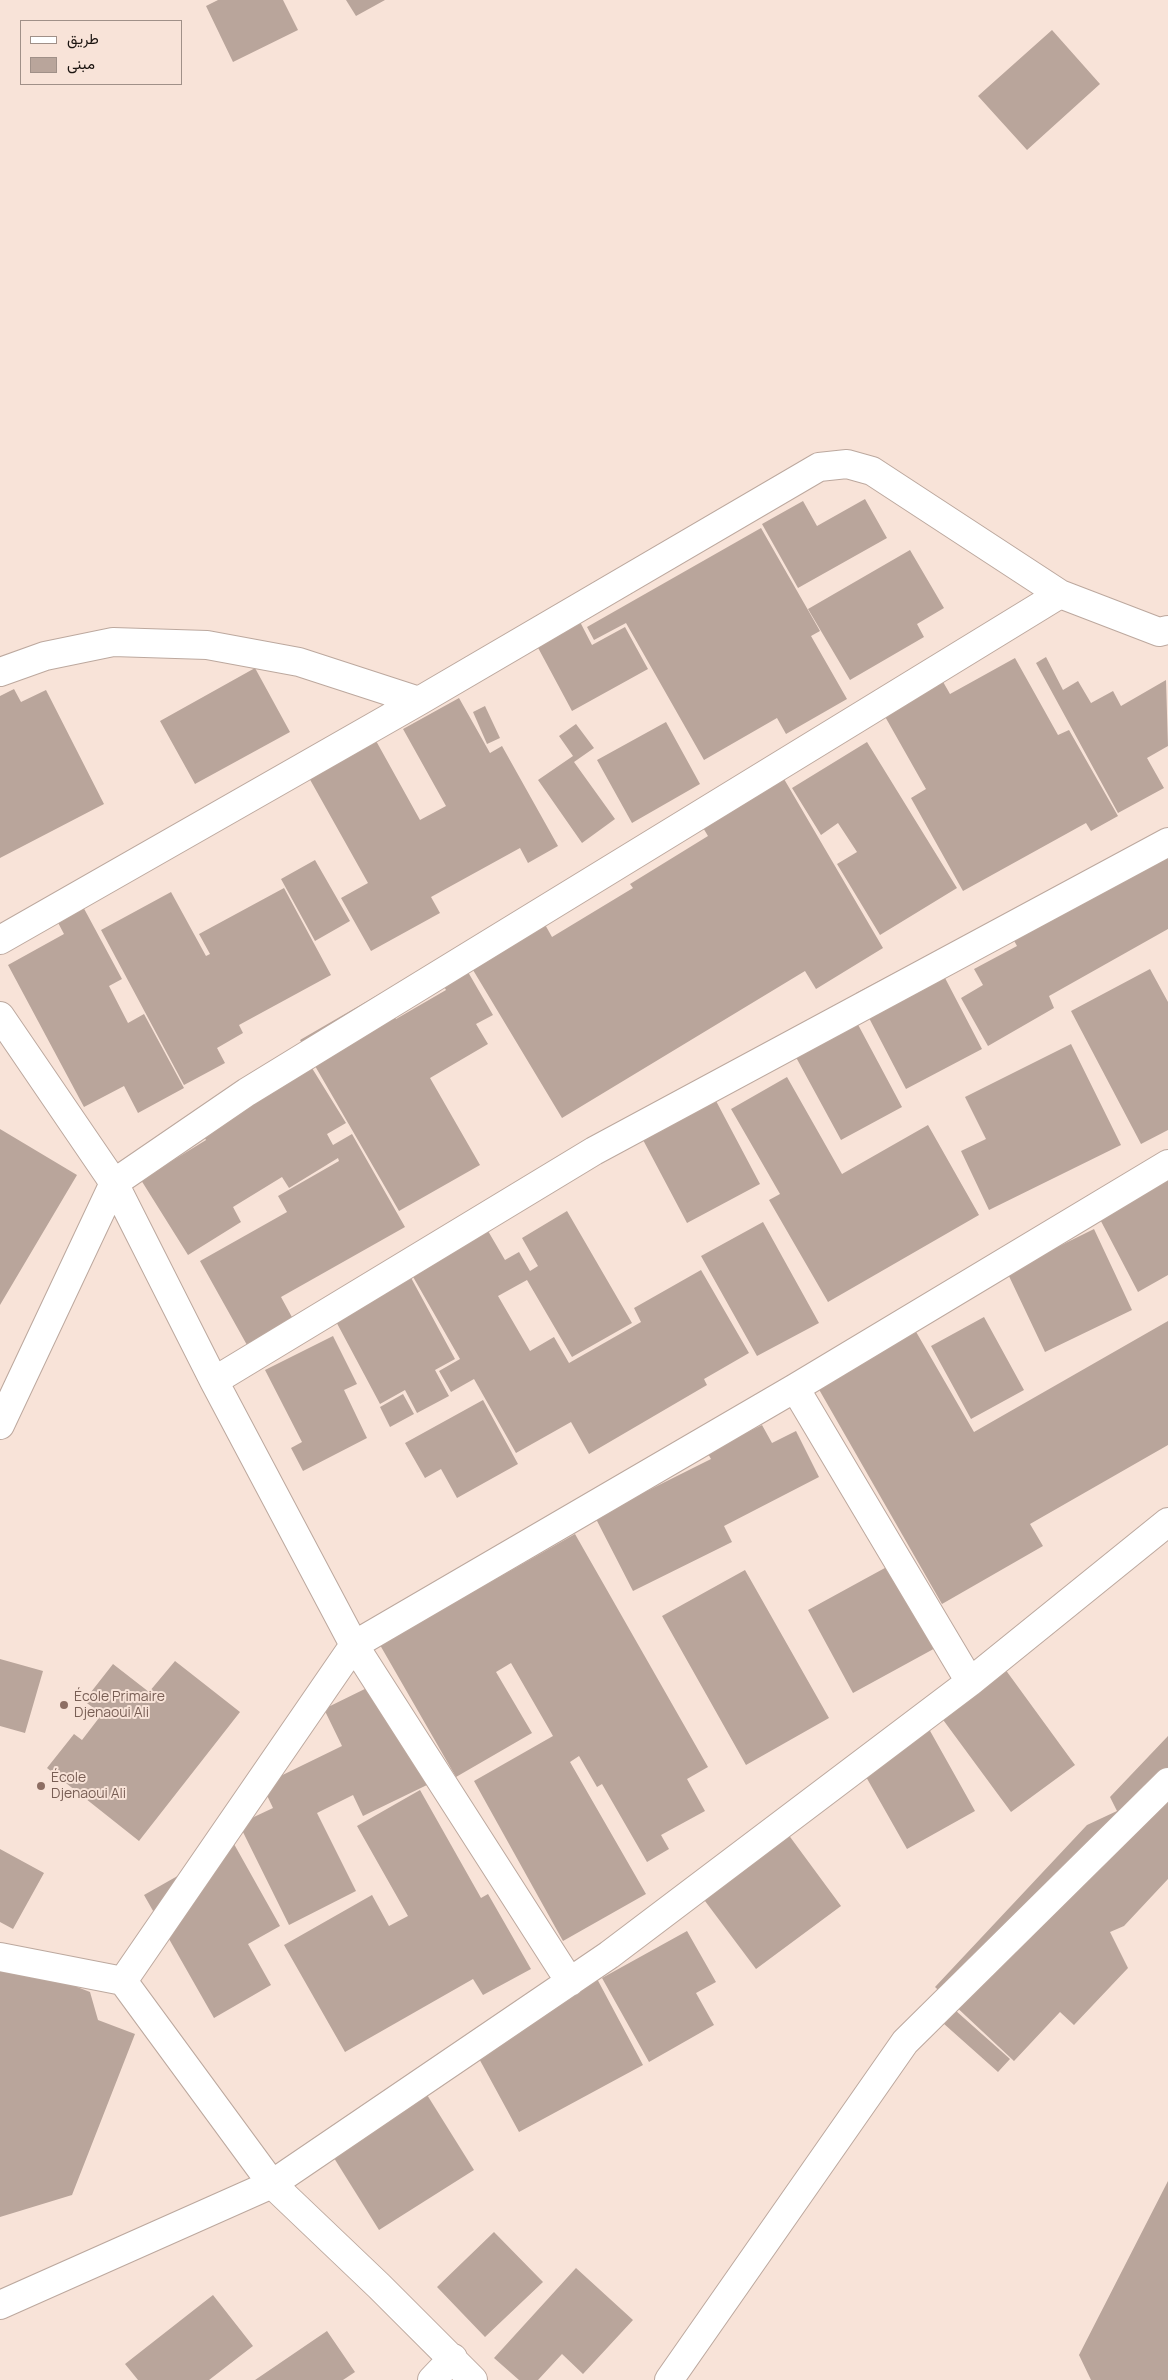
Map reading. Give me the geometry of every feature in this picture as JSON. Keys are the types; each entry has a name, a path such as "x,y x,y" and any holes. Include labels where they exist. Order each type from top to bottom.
{"street":[{"path":"0,940 419,701 819,467 834,464 859,466 872,471 1060,594 1159,632 1168,630"},
{"path":"0,1425 114,1183 247,1092 1060,594"},
{"path":"0,672 44,656 113,642 207,645 298,662 419,701"},
{"path":"214,1381 594,1151 1168,842"},
{"path":"0,1016 114,1183 214,1381 354,1645 570,1982"},
{"path":"123,1981 354,1645 795,1388 1168,1164"},
{"path":"795,1388 970,1682"},
{"path":"0,2305 272,2184 617,1949 970,1682 1168,1522"},
{"path":"669,2380 905,2042 1168,1782"},
{"path":"0,1957 123,1981 272,2184 453,2358 473,2380"},
{"path":"432,2380 453,2358"}],"building":[{"path":"218,0 283,0 298,30 233,62 206,6"},
{"path":"346,0 385,0 356,16"},
{"path":"1052,30 1100,84 1027,150 978,96"},
{"path":"865,499 887,538 798,588 762,524 803,501 817,526"},
{"path":"761,528 820,631 811,636 847,699 786,734 777,718 704,760 626,623 594,640 587,627"},
{"path":"910,550 944,608 917,624 924,637 850,680 808,609"},
{"path":"579,620 592,645 625,627 648,669 572,711 536,644"},
{"path":"1046,657 1063,690 1078,681 1091,703 1113,691 1121,706 1166,680 1168,746 1147,758 1164,788 1118,813 1036,663"},
{"path":"1015,658 1058,735 1069,730 1118,816 1091,831 1086,823 963,891 911,798 926,789 883,713 942,680 950,694"},
{"path":"255,668 290,732 195,784 160,721"},
{"path":"14,689 21,702 46,690 104,804 0,858 0,696"},
{"path":"459,698 490,753 502,746 558,846 528,863 520,848 431,897 440,913 371,951 341,898 368,883 308,776 375,739 420,820 446,806 403,729"},
{"path":"485,706 500,738 487,744 473,712"},
{"path":"666,722 700,784 632,823 597,760"},
{"path":"576,724 594,748 574,762 615,819 582,843 538,780 573,756 559,736"},
{"path":"867,742 957,888 880,935 837,864 857,852 838,823 821,835 792,788"},
{"path":"777,767 883,948 816,989 805,971 562,1118 470,965 543,921 552,937 633,888 630,884 708,836 696,816"},
{"path":"1168,853 1168,929 1049,996 1054,1008 988,1046 961,998 983,985 974,969 1017,946 1002,919"},
{"path":"315,860 350,921 315,941 281,879"},
{"path":"284,888 331,975 239,1025 243,1033 217,1048 225,1063 184,1085 101,930 171,892 206,956 210,954 199,934"},
{"path":"81,903 122,979 109,986 128,1023 144,1014 184,1088 138,1113 124,1086 84,1107 8,965 64,934 55,917"},
{"path":"932,953 982,1049 906,1089 856,993"},
{"path":"461,960 493,1015 476,1024 488,1044 430,1078 480,1165 399,1211 300,1040 381,993 396,1019 446,990 437,974"},
{"path":"1150,969 1168,1002 1168,1130 1141,1144 1071,1011"},
{"path":"847,1004 902,1107 841,1140 785,1037"},
{"path":"1071,1044 1121,1145 989,1210 961,1151 986,1139 965,1097"},
{"path":"307,1060 346,1123 327,1134 333,1145 352,1134 405,1227 281,1297 293,1319 247,1345 200,1261 287,1212 278,1196 339,1161 338,1158 289,1188 282,1177 233,1207 241,1222 188,1255 141,1180 206,1140 198,1127"},
{"path":"787,1077 842,1174 928,1125 979,1215 828,1302 769,1200 780,1194 731,1109"},
{"path":"715,1099 760,1184 687,1223 642,1138"},
{"path":"0,1129 77,1175 0,1305"},
{"path":"1168,1164 1168,1275 1138,1292 1092,1204"},
{"path":"567,1211 632,1323 572,1357 527,1280 498,1296 530,1351 554,1337 569,1363 641,1322 634,1308 701,1270 749,1353 704,1379 707,1385 589,1454 571,1422 516,1453 474,1379 451,1392 439,1371 460,1359 412,1275 488,1231 505,1260 519,1252 530,1271 538,1266 522,1238"},
{"path":"763,1222 819,1323 757,1356 701,1256"},
{"path":"1094,1229 1132,1310 1045,1352 1007,1272"},
{"path":"409,1274 455,1359 435,1370 449,1396 417,1413 405,1390 380,1404 332,1314"},
{"path":"984,1317 1024,1390 971,1419 931,1346"},
{"path":"1168,1321 1168,1445 1030,1524 1043,1546 942,1604 817,1386 915,1330 974,1432"},
{"path":"333,1336 357,1384 344,1390 367,1438 303,1471 291,1448 302,1442 265,1370"},
{"path":"403,1394 414,1414 390,1427 380,1407"},
{"path":"483,1400 518,1464 457,1498 441,1469 425,1478 405,1443"},
{"path":"762,1425 772,1443 796,1431 819,1477 724,1526 732,1542 633,1591 595,1517 711,1459 707,1452"},
{"path":"575,1534 708,1767 687,1779 705,1811 661,1835 669,1849 647,1862 602,1784 597,1787 579,1756 570,1762 646,1894 563,1941 474,1781 553,1736 511,1663 496,1672 532,1733 456,1777 380,1645"},
{"path":"894,1563 939,1646 853,1693 808,1610"},
{"path":"745,1570 829,1718 746,1765 662,1616"},
{"path":"0,1659 43,1671 25,1733 0,1726"},
{"path":"175,1661 240,1712 139,1841 47,1768 74,1734 82,1740 102,1714 84,1701 113,1664 149,1692"},
{"path":"1005,1669 1075,1765 1011,1812 941,1717"},
{"path":"377,1683 427,1785 363,1816 353,1795 317,1813 356,1891 289,1925 239,1824 273,1808 262,1785 342,1746 324,1709"},
{"path":"929,1729 975,1811 907,1849 861,1768"},
{"path":"1168,1736 1168,1879 1124,1926 1110,1932 1128,1968 1074,2025 1060,2012 1014,2061 935,1987 1087,1825 1117,1811 1110,1797"},
{"path":"420,1790 481,1898 488,1894 531,1969 483,1995 473,1979 345,2052 284,1945 372,1895 389,1926 408,1916 357,1826"},
{"path":"785,1830 841,1906 756,1969 699,1893"},
{"path":"234,1844 280,1926 248,1944 271,1985 214,2018 144,1895"},
{"path":"0,1849 44,1873 13,1929 0,1922"},
{"path":"687,1931 716,1982 696,1993 714,2025 649,2062 602,1978"},
{"path":"0,1957 90,1992 98,2020 135,2034 72,2195 0,2217"},
{"path":"595,1975 643,2065 519,2132 470,2042"},
{"path":"946,2002 1010,2059 998,2072 934,2015"},
{"path":"419,2082 474,2170 379,2230 324,2142"},
{"path":"1168,2181 1168,2380 1091,2380 1079,2355"},
{"path":"494,2232 543,2282 485,2337 437,2287"},
{"path":"576,2268 633,2320 583,2374 562,2354 538,2380 519,2380 494,2358"},
{"path":"213,2295 253,2346 209,2380 138,2380 125,2364"},
{"path":"327,2331 355,2372 343,2380 255,2380"}],"place":[{"name":"École Primaire Djenaoui Ali","path":"64,1705"},
{"name":"École Djenaoui Ali","path":"41,1786"}]}
